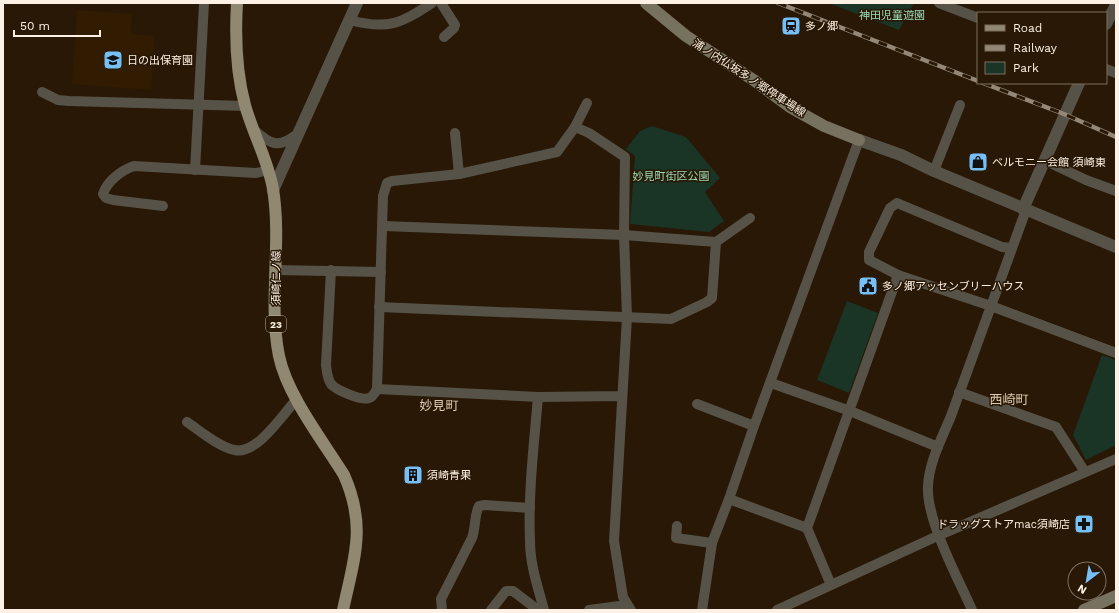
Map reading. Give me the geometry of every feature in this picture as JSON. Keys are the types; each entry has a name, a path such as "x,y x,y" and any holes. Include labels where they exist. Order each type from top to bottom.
{"main road":[{"name":"須崎仁ノ線","path":"237,3 237,52 246,106 269,170 273,190 276,221 276,338 278,351 284,372 297,400 344,475 350,488 356,512 358,541 343,610"},
{"name":"浦ノ内仏坂多ノ郷停車場線","path":"646,3 686,36 755,81 790,107 824,126 859,140"},
{"path":"1084,610 1116,596"}],"street":[{"path":"195,170 204,3"},
{"path":"273,190 296,135 357,3"},
{"path":"349,20 390,25 406,20 432,3"},
{"path":"441,3 455,25 454,28 444,37"},
{"path":"939,3 977,18"},
{"path":"1107,22 1116,5"},
{"path":"972,610 940,536 928,501 928,485 931,469 1025,209 1044,160 1079,84"},
{"path":"42,92 58,100 68,101 198,106 246,106"},
{"path":"331,270 326,366 328,377 331,383 341,391 362,398 369,398 377,389 384,196 387,183 392,181 459,174 557,152 575,127 587,103"},
{"path":"934,171 960,105"},
{"path":"575,127 589,133 625,158 624,235 627,317 621,396 614,541 624,597 629,608 589,610"},
{"path":"254,130 268,142 275,144 287,142 296,135"},
{"path":"455,133 459,174"},
{"path":"702,610 712,543 730,498 754,426 859,140 901,155 934,171 1116,247"},
{"path":"1044,160 1086,180 1116,191"},
{"path":"163,206 113,200 106,198 103,194 105,187 114,178 127,168 134,166 256,173 269,170"},
{"path":"1012,248 1002,247 897,204 890,208 869,252 869,260 898,275 991,306 1116,353"},
{"path":"384,226 624,235 716,242 750,218"},
{"path":"379,307 671,319 707,302 712,298 716,242"},
{"path":"275,270 381,272"},
{"path":"831,585 807,528 898,275"},
{"path":"771,383 850,411 938,447"},
{"path":"377,389 538,397 621,396"},
{"path":"960,392 1056,427 1085,472"},
{"path":"538,397 530,508 530,542 532,564 544,610"},
{"path":"187,422 234,450 247,450 267,433 297,400"},
{"path":"698,404 754,426"},
{"path":"777,610 940,536 1116,459"},
{"path":"730,498 807,528"},
{"path":"442,610 441,599 472,538 475,528 476,512 479,506 485,505 530,508"},
{"path":"677,526 676,538 712,543"},
{"path":"491,610 506,591 513,592 538,610"}],"shaded area":[{"name":"日の出保育園","path":"77,10 132,14 131,34 155,36 151,90 72,84"}],"green space":[{"name":"神田児童遊園","path":"831,3 914,3 899,30 831,4"},
{"name":"妙見町街区公園","path":"652,126 686,137 720,178 705,192 724,221 709,232 630,224 635,156 626,149 640,131"},
{"path":"847,301 878,313 849,393 817,380"},
{"path":"1102,355 1116,360 1116,445 1086,460 1073,435"}],"railway":[{"path":"778,3 977,81"},
{"path":"986,84 1064,114 1116,137"}],"place":[{"name":"多ノ郷","path":"791,26"},
{"name":"日の出保育園","path":"113,60"},
{"name":"ベルモニー会館 須崎東","path":"978,162"},
{"name":"多ノ郷アッセンブリーハウス","path":"868,286"},
{"name":"須崎青果","path":"413,475"},
{"name":"ドラッグストアmac須崎店","path":"1084,524"}],"district":[{"name":"西崎町","path":"1009,399"},
{"name":"妙見町","path":"439,405"}]}
